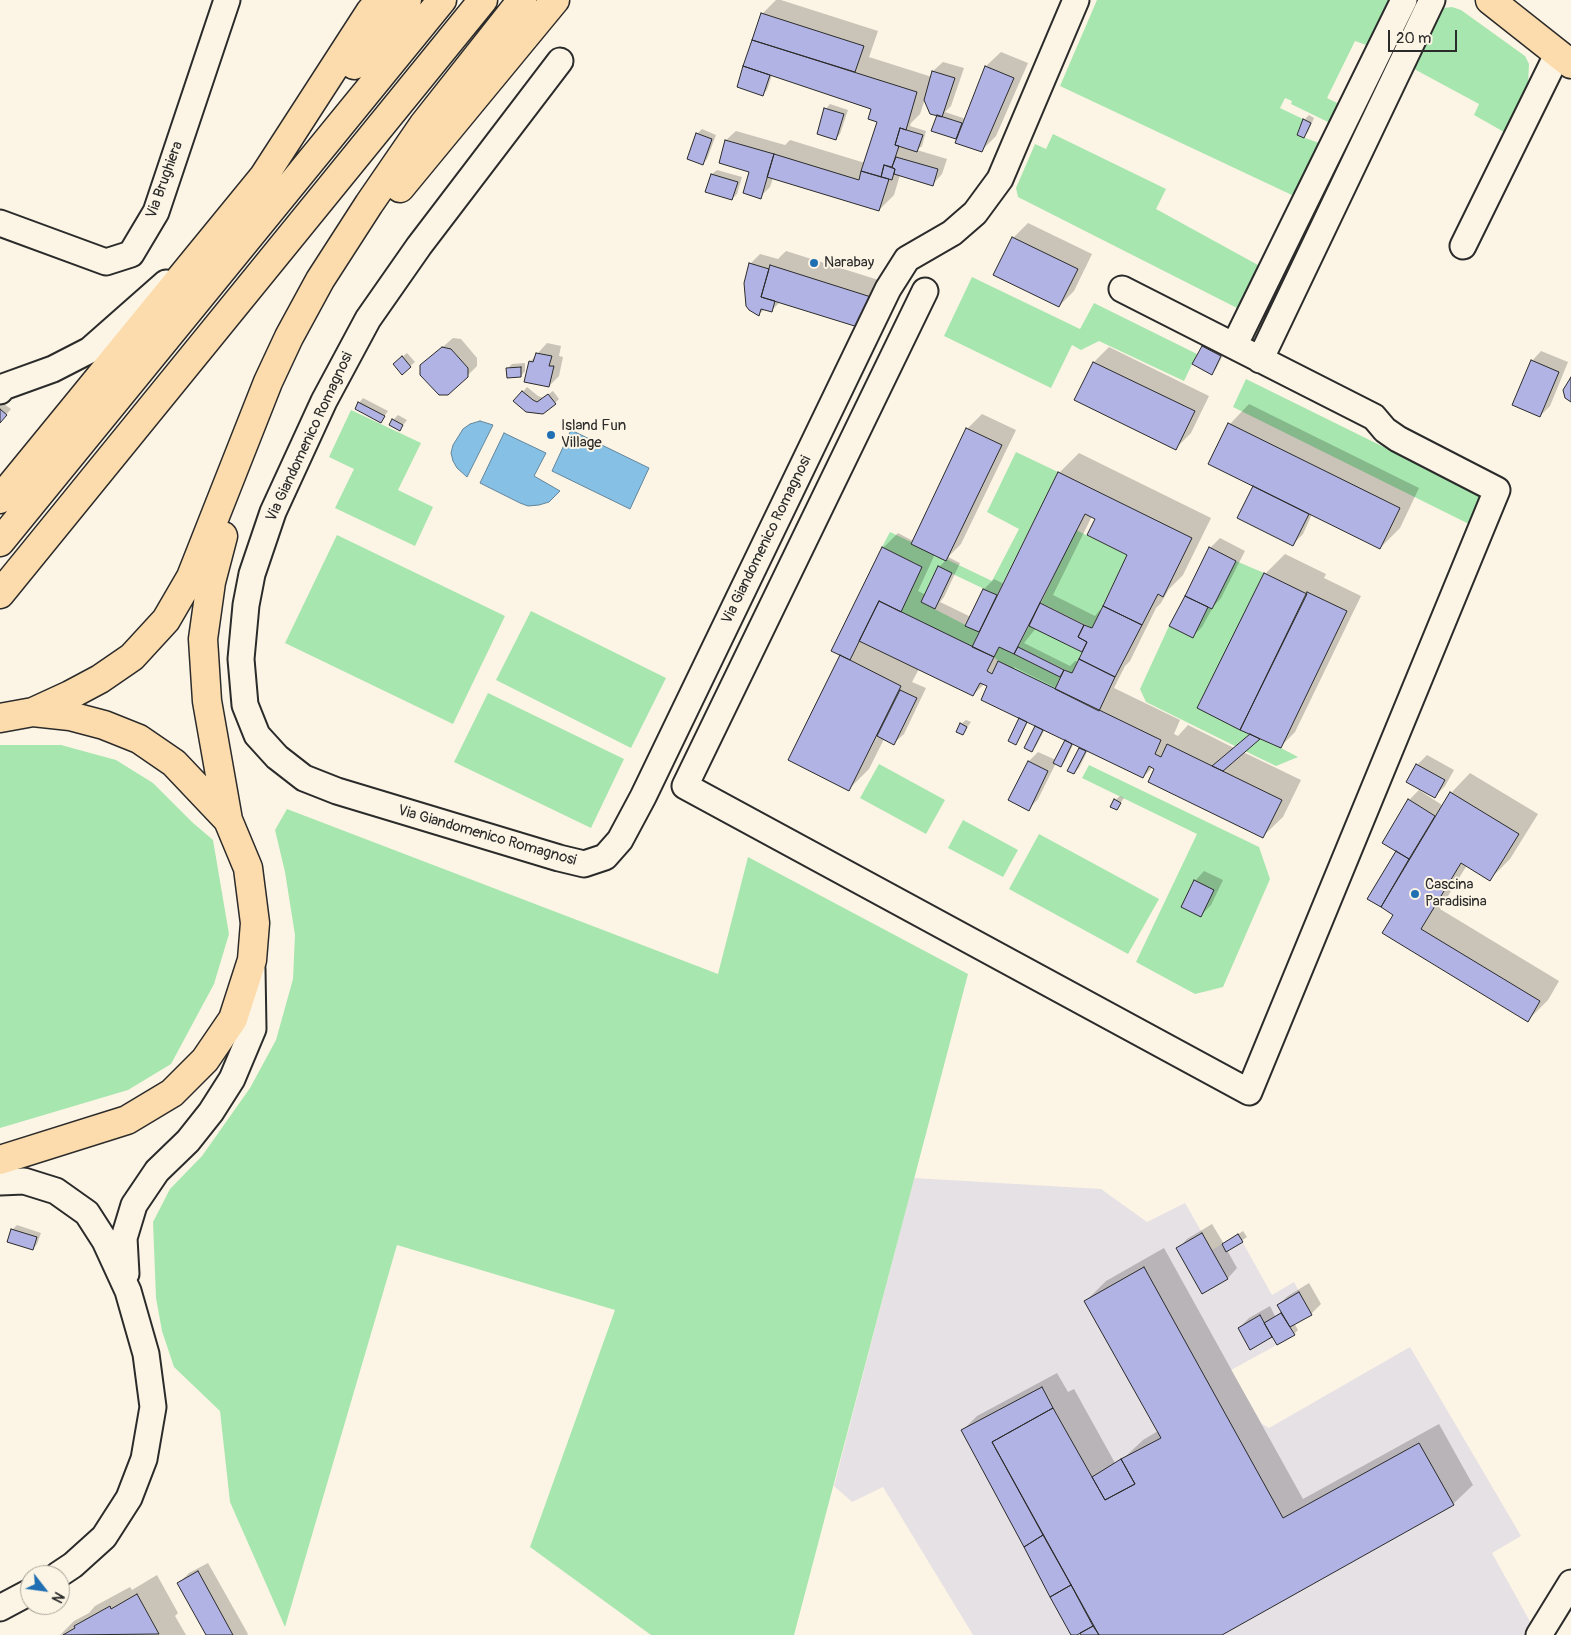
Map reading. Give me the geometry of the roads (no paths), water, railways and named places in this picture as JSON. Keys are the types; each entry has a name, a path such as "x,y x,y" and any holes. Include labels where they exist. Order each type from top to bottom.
{"main road":[{"path":"264,176 365,20 380,0"},
{"path":"0,499 407,0"},
{"path":"0,542 442,0"},
{"path":"0,594 483,0"},
{"path":"0,718 33,712 70,695 100,678 132,657 166,620 191,577 288,337 320,280 424,124 522,0"},
{"path":"320,280 363,233 555,0"},
{"path":"1490,0 1564,59"},
{"path":"0,1160 127,1120 172,1093 205,1060 233,1019 252,960 255,922 248,868 228,820 207,701 204,639 211,582 252,423"},
{"path":"33,712 70,716 104,725 139,739 174,763 228,820"}],"street":[{"name":"Via Brughiera","path":"0,224 106,262 131,254 156,212 227,0"},
{"name":"Via Giandomenico Romagnosi","path":"560,61 402,270 368,319 324,400 273,512 252,574 246,605 241,659 245,705 257,735 277,757 304,778 402,810 584,864 605,857 620,840 643,797 888,289 907,259 946,238 964,223 975,213 1000,179 1076,0"},
{"path":"1234,346 1404,0"},
{"path":"1260,360 1432,0"},
{"path":"1463,246 1564,59"},
{"path":"0,391 3,387 53,369 90,350 201,251"},
{"path":"925,291 685,786 1249,1092 1497,490 1398,439 1385,430 1374,417 1122,289"},
{"path":"128,1291 124,1238 134,1206 157,1171 188,1142 211,1112 232,1079 253,1029 252,960"},
{"path":"0,1182 24,1181 56,1191 87,1213 105,1242 128,1291 146,1354 153,1407 144,1459 129,1498 104,1537 70,1567"},
{"path":"1539,1635 1571,1583"},
{"path":"0,1608 20,1597"}],"water":[{"path":"480,421 493,425 467,477 457,468 451,453 453,445 463,429 470,424"},
{"path":"571,430 649,468 630,509 552,471"},
{"path":"504,433 546,453 534,476 560,491 549,502 528,506 480,483"}],"place":[{"name":"Narabay","path":"814,263"},
{"name":"Island Fun Village","path":"551,435"},
{"name":"Cascina Paradisina","path":"1415,894"}]}
